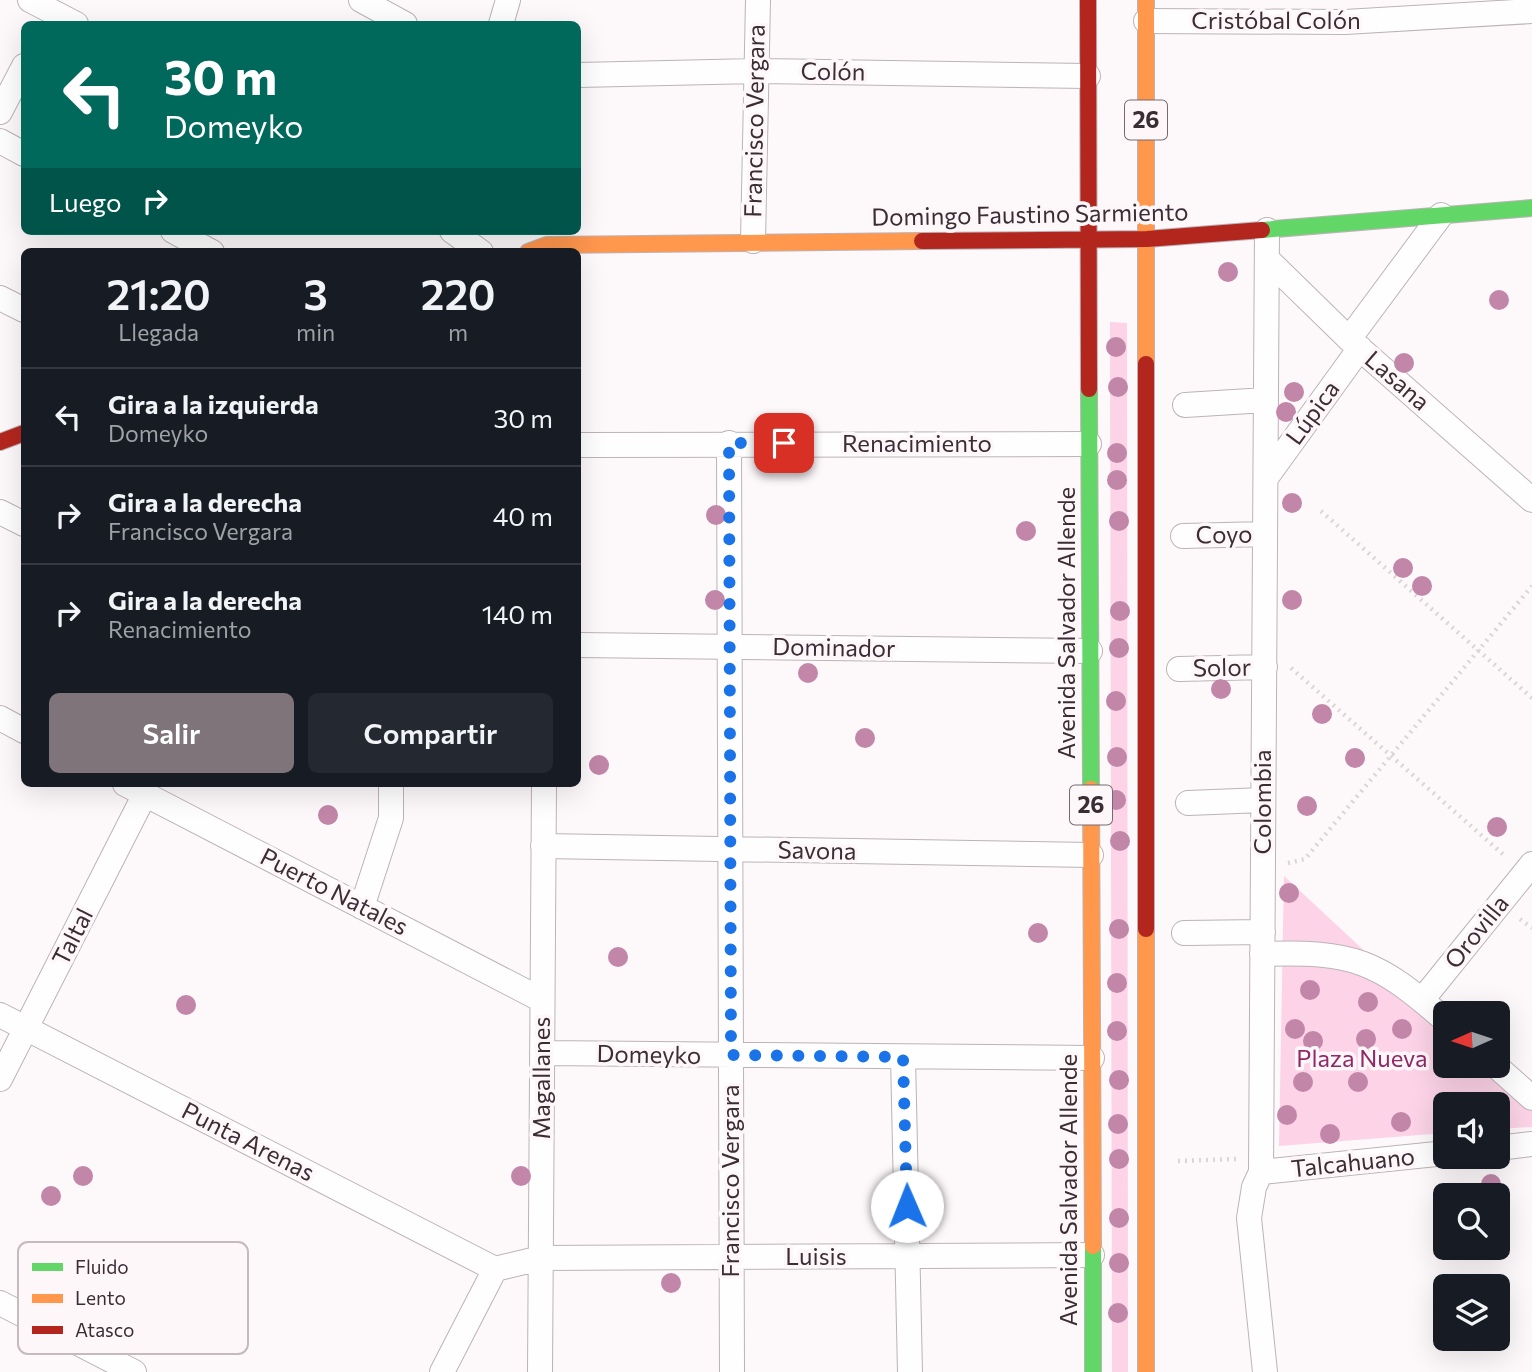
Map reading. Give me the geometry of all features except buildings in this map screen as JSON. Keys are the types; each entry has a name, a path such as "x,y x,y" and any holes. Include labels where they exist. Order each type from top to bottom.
{"main road":[{"name":"Avenida Salvador Allende","path":"1088,0 1093,1372"},
{"name":"26","path":"1146,11 1146,1372"},
{"name":"Domingo Faustino Sarmiento","path":"541,245 1147,239 1532,208"},
{"path":"0,442 21,434"}],"street":[{"path":"30,0 70,21"},
{"path":"361,0 400,21"},
{"path":"502,21 508,0"},
{"name":"Francisco Vergara","path":"753,242 758,0"},
{"name":"Cristóbal Colón","path":"1146,11 1345,22 1532,11"},
{"name":"Colón","path":"581,75 756,71 1088,76"},
{"path":"0,112 21,72"},
{"path":"0,141 21,152"},
{"name":"Lúpica","path":"1266,478 1441,215"},
{"name":"Colombia","path":"1265,1372 1248,1219 1261,1165 1263,800 1275,665 1265,534 1267,230"},
{"path":"180,235 205,248"},
{"path":"458,235 475,248"},
{"name":"Lasana","path":"1267,259 1354,344 1532,500"},
{"path":"0,298 21,308"},
{"path":"1185,405 1266,400"},
{"name":"Francisco Vergara","path":"729,443 732,1372"},
{"name":"Renacimiento","path":"581,445 1089,444"},
{"path":"0,512 21,522"},
{"name":"Coyo","path":"1183,536 1265,534"},
{"name":"Dominador","path":"581,645 1090,651"},
{"name":"Solor","path":"1179,669 1275,665"},
{"path":"0,718 21,729"},
{"path":"362,906 391,818 391,787"},
{"name":"Magallanes","path":"540,1372 544,787"},
{"name":"Puerto Natales","path":"135,789 542,1000"},
{"name":"Taltal","path":"0,1079 135,789"},
{"path":"1188,803 1263,800"},
{"name":"Savona","path":"543,846 1091,855"},
{"name":"Orovilla","path":"1423,1000 1528,869"},
{"path":"1184,933 1263,943 1364,961 1381,969 1433,1009"},
{"name":"Punta Arenas","path":"0,1015 495,1269"},
{"name":"Domeyko","path":"542,1053 1091,1059"},
{"path":"903,1057 911,1372"},
{"path":"1510,1078 1532,1098"},
{"path":"1510,1147 1532,1144"},
{"name":"Talcahuano","path":"1261,1165 1433,1154"},
{"name":"Luisis","path":"495,1269 541,1258 1092,1255"},
{"path":"442,1372 495,1269"},
{"path":"0,1303 18,1312"},
{"path":"99,1354 134,1372"}],"path":[{"path":"1321,511 1532,698"},
{"path":"1263,866 1305,859 1532,586"},
{"path":"1275,665 1528,869"},
{"path":"1146,1163 1261,1165"}],"green space":[{"path":"1110,322 1127,323 1128,1372 1112,1372"},
{"name":"Plaza Nueva","path":"1284,876 1433,1015 1433,1078 1502,1078 1532,1106 1532,1127 1510,1128 1510,1092 1433,1092 1433,1134 1279,1146"}],"traffic: fast":[{"path":"1262,230 1532,208"},
{"path":"1089,389 1091,789"},
{"path":"1093,1246 1093,1372"}],"traffic: slow":[{"path":"1146,0 1146,364"},
{"path":"539,248 547,245 922,241"},
{"path":"1091,789 1093,1246"},
{"path":"1146,929 1146,1372"}],"traffic: jam":[{"path":"1088,0 1089,389"},
{"path":"922,241 1147,239 1262,230"},
{"path":"1146,364 1146,929"},
{"path":"0,442 21,434"}],"route":[{"path":"784,443 729,443 731,1055 903,1057 907,1206"}]}
